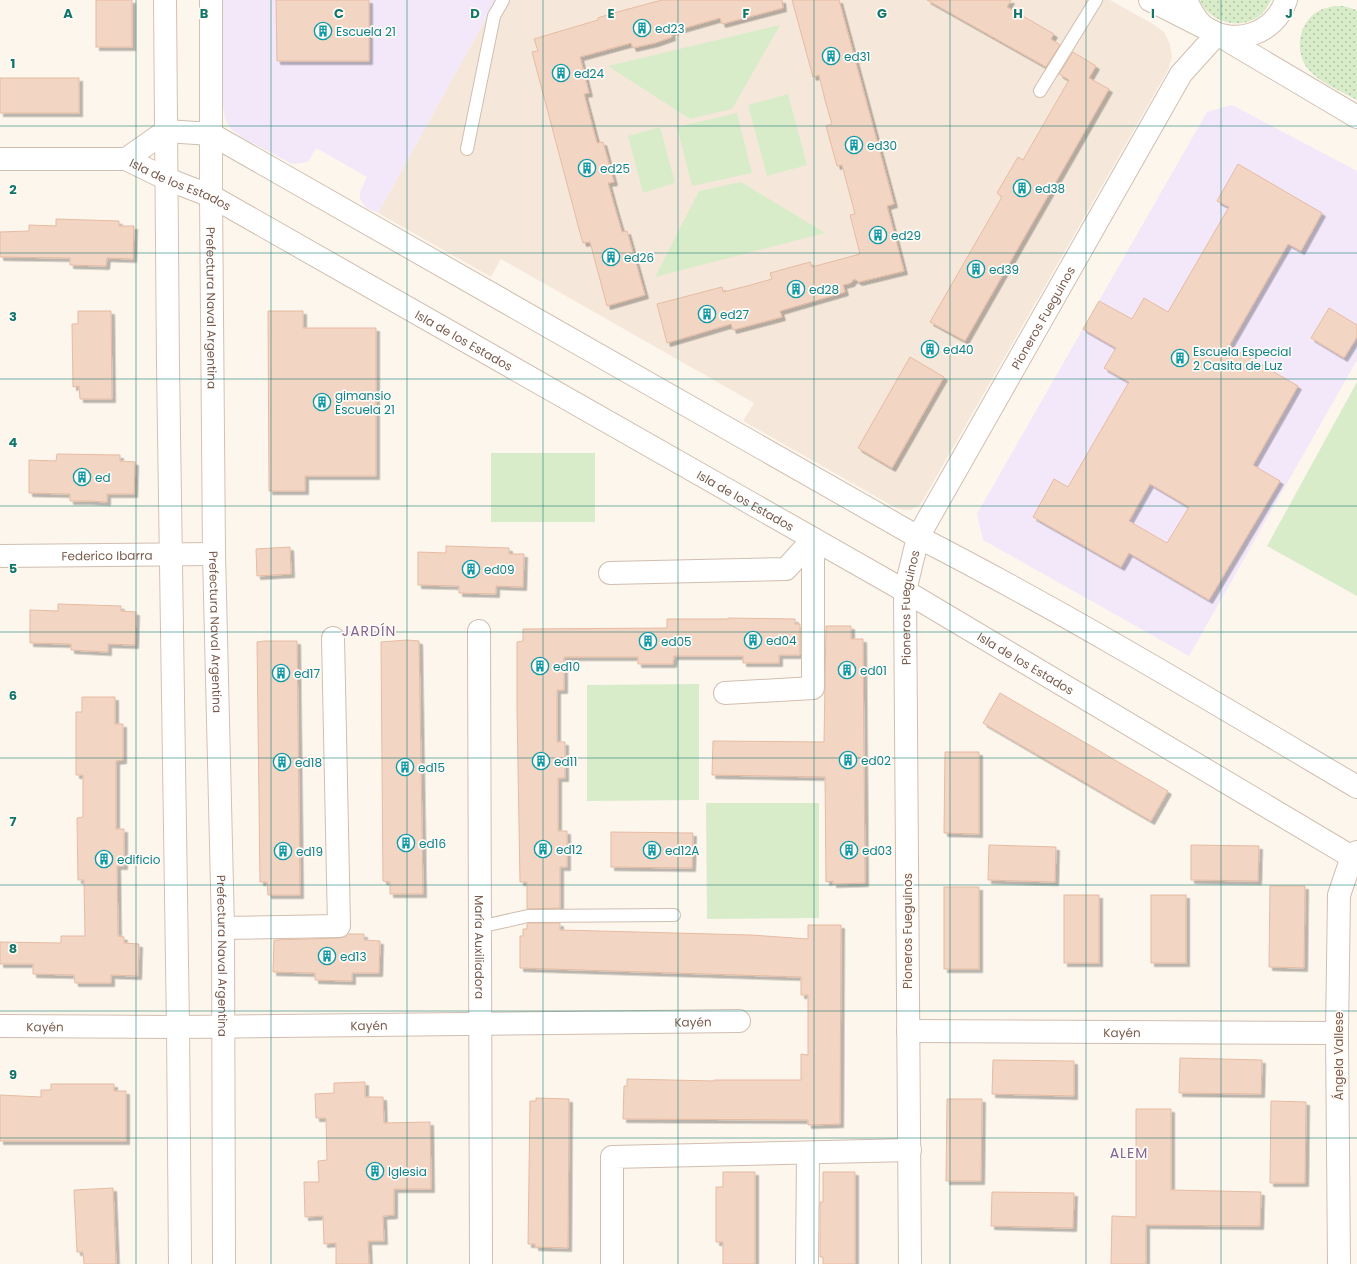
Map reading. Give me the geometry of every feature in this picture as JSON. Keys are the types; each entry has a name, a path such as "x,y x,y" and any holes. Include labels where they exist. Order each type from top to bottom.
{"street":[{"path":"165,0 170,554 178,1027 180,1264"},
{"name":"Prefectura Naval Argentina","path":"211,0 214,554 223,928 224,1264"},
{"path":"1150,0 1216,34 1230,37 1245,37 1270,25 1280,14 1286,0"},
{"path":"1186,0 1192,13 1202,25 1357,117"},
{"name":"Pioneros Fueguinos","path":"910,1264 905,592 918,536 1182,74 1216,34"},
{"path":"166,131 212,134 918,536 971,564 1165,673 1357,787"},
{"name":"Isla de los Estados","path":"126,159 166,131"},
{"name":"Isla de los Estados","path":"0,159 126,159 167,179 211,196 905,592 1355,856"},
{"path":"610,573 786,569 813,539"},
{"path":"725,693 813,688 813,539"},
{"name":"Federico Ibarra","path":"0,556 214,554"},
{"name":"María Auxiliadora","path":"479,630 481,1264"},
{"path":"223,928 339,926 333,638"},
{"name":"Ángela Vallese","path":"1339,1264 1337,1033 1339,895 1355,856"},
{"name":"Kayén","path":"0,1026 178,1027 738,1021"},
{"name":"Kayén","path":"908,1031 1337,1033"},
{"path":"612,1264 612,1157 910,1150"},
{"path":"807,1264 808,1153"}],"lane":[{"path":"467,149 494,16 503,0"},
{"path":"1040,91 1096,0"},
{"path":"479,927 528,916 674,915"}],"shaded area":[{"path":"223,0 496,0 378,213 367,208 360,198 360,192 367,177 316,148 308,162 292,164 243,138 232,130 225,119 223,106"},
{"path":"496,0 1110,0 1153,24 1164,32 1170,44 1172,57 1168,70 922,502 917,507 910,510 903,510 896,508 743,421 754,403 501,259 491,277 378,213"},
{"path":"1232,105 1357,171 1357,360 1189,656 983,540 977,514 1207,112"}],"green space":[{"path":"1200,0 1271,0 1258,17 1242,23 1233,23 1225,22 1210,14 1204,8"},
{"path":"1343,6 1357,10 1357,100 1313,74 1304,63 1301,55 1300,40 1304,25 1309,19 1324,8"},
{"path":"780,25 732,109 690,119 608,66"},
{"path":"788,94 807,165 767,176 748,105"},
{"path":"737,113 752,173 692,186 677,127"},
{"path":"660,127 675,183 643,193 628,136"},
{"path":"741,182 825,233 655,277 699,191"},
{"path":"1357,382 1357,596 1267,546"},
{"path":"491,453 595,453 595,522 491,522"},
{"path":"699,684 699,800 587,801 587,685"},
{"path":"706,803 819,803 819,918 707,919"}],"building":[{"path":"96,0 132,0 132,47 96,47"},
{"name":"Escuela 21","path":"276,0 369,0 369,61 277,61"},
{"path":"662,0 782,0 783,8 722,24 720,18 671,32 672,37 655,43 633,48 631,43 580,57 589,93 584,94 597,143 603,142 614,182 608,183 622,232 627,231 645,295 607,306 590,242 583,243 579,229 532,52 538,51 534,39 598,20 598,18 610,14"},
{"path":"792,0 839,0 894,204 887,206 904,271 859,282 854,279 851,283 843,285 845,292 780,311 782,317 733,330 731,324 667,343 657,304 722,287 723,292 747,286 772,279 770,273 810,262 812,267 860,254 850,215 855,214 842,165 837,166 826,126 832,124 819,75 813,77"},
{"path":"927,0 1011,0 1007,7 1054,34 1051,39 1060,45 1046,67"},
{"path":"1073,52 1096,66 1089,78 1109,89 965,341 930,322 1002,197 997,193 1018,157 1023,160 1069,80 1059,74"},
{"path":"0,78 79,78 79,113 0,113"},
{"name":"Escuela Especial 2 Casita de Luz","path":"1238,164 1322,213 1301,251 1288,244 1229,346 1298,386 1253,465 1280,481 1209,600 1129,553 1121,567 1033,517 1054,479 1068,487 1129,382 1104,368 1116,348 1083,329 1099,301 1132,319 1144,298 1168,312 1229,207 1217,201","holes":["1150,484 1189,507 1167,543 1129,521"]},
{"path":"56,219 119,221 119,226 134,226 133,259 107,258 106,266 70,265 70,258 0,257 0,232 29,231 29,225 56,226"},
{"path":"1329,308 1357,325 1357,337 1344,358 1311,338"},
{"path":"78,311 111,311 112,399 80,399 79,386 73,387 72,324 78,324"},
{"name":"gimansio Escuela 21","path":"268,311 303,311 303,328 376,328 376,476 305,476 305,491 269,491"},
{"path":"910,357 944,377 892,468 858,448"},
{"name":"ed","path":"57,454 120,455 120,461 135,462 134,494 107,494 107,502 70,501 70,494 29,493 29,460 56,461"},
{"name":"ed09","path":"446,546 509,548 509,554 524,554 523,587 496,586 496,594 459,593 459,586 418,585 418,552 446,553"},
{"path":"290,547 291,574 257,576 256,549"},
{"path":"58,604 121,606 121,611 136,612 135,645 108,644 108,652 71,650 71,644 30,643 30,610 58,611"},
{"path":"667,619 795,619 795,624 800,624 800,655 779,655 779,663 743,663 743,656 674,656 673,664 638,664 638,657 564,657 564,690 557,690 557,742 565,742 565,778 558,778 558,831 567,831 567,867 560,867 560,908 527,909 527,882 520,882 517,708 517,642 523,641 523,629 667,628"},
{"path":"826,626 851,626 851,639 863,639 865,883 833,884 833,881 826,882 825,777 712,775 713,741 824,742"},
{"path":"407,640 419,641 423,894 390,894 390,882 383,881 381,642"},
{"path":"297,641 300,895 268,895 267,882 260,882 257,642"},
{"path":"1000,693 1168,791 1151,821 983,723"},
{"path":"82,697 115,697 115,724 123,724 123,760 116,761 116,829 124,829 124,866 117,866 118,936 124,937 124,943 139,944 138,976 111,975 111,983 75,983 74,975 33,974 33,964 0,964 0,942 61,943 61,936 85,936 84,880 78,880 77,818 83,817 83,775 76,775 76,712 82,712"},
{"path":"945,752 979,752 979,834 944,833"},
{"name":"ed12A","path":"611,832 693,833 692,868 611,867"},
{"path":"989,845 1056,847 1055,882 988,880"},
{"path":"1191,845 1259,846 1258,881 1191,880"},
{"path":"1270,886 1305,886 1304,968 1269,967"},
{"path":"944,887 979,887 979,969 944,969"},
{"path":"1064,895 1099,895 1099,963 1064,963"},
{"path":"1151,895 1186,895 1186,963 1151,963"},
{"path":"560,923 560,930 751,935 808,939 808,925 841,925 840,1124 808,1125 808,1120 623,1119 624,1086 627,1086 627,1079 714,1081 801,1080 801,1054 808,1055 808,995 801,995 801,977 520,968 520,936 523,936 523,929 527,929 527,924"},
{"name":"ed13","path":"349,934 364,934 364,940 380,941 379,973 352,973 352,981 315,980 315,973 273,972 274,940 339,938 345,937"},
{"path":"1180,1058 1262,1060 1261,1094 1179,1093"},
{"path":"993,1060 1074,1061 1074,1096 992,1094"},
{"name":"Iglesia","path":"365,1082 365,1097 383,1097 384,1123 430,1122 431,1189 394,1189 394,1215 383,1216 384,1241 368,1241 369,1264 336,1264 336,1243 324,1244 323,1216 305,1217 304,1182 319,1182 318,1161 327,1160 326,1118 316,1118 315,1094 334,1093 334,1083"},
{"path":"51,1084 114,1084 114,1091 126,1091 126,1141 0,1141 0,1095 41,1097 41,1090 51,1090"},
{"path":"536,1098 569,1099 568,1248 535,1247 535,1244 528,1244 530,1101 536,1101"},
{"path":"947,1099 982,1099 981,1181 946,1181"},
{"path":"1271,1101 1306,1102 1305,1183 1270,1183"},
{"path":"1136,1109 1171,1109 1171,1190 1261,1192 1260,1226 1146,1225 1146,1264 1111,1264 1112,1216 1136,1217"},
{"path":"723,1172 755,1172 755,1264 723,1264 723,1242 716,1242 716,1187 723,1187"},
{"path":"823,1172 855,1172 855,1264 823,1264 823,1257 820,1257 820,1202 823,1202"},
{"path":"113,1188 116,1264 84,1264 83,1252 77,1252 74,1190"},
{"path":"992,1192 1074,1193 1073,1228 991,1226"}],"place":[{"name":"ed23","path":"642,28"},
{"name":"Escuela 21","path":"323,31"},
{"name":"ed31","path":"831,56"},
{"name":"ed24","path":"561,73"},
{"name":"ed30","path":"854,145"},
{"name":"ed25","path":"587,168"},
{"name":"ed38","path":"1022,188"},
{"name":"ed29","path":"878,235"},
{"name":"ed26","path":"611,257"},
{"name":"ed39","path":"976,269"},
{"name":"ed28","path":"796,289"},
{"name":"ed27","path":"707,314"},
{"name":"ed40","path":"930,349"},
{"name":"Escuela Especial 2 Casita de Luz","path":"1180,358"},
{"name":"gimansio Escuela 21","path":"322,402"},
{"name":"ed","path":"82,477"},
{"name":"ed09","path":"471,569"},
{"name":"ed04","path":"753,640"},
{"name":"ed05","path":"648,641"},
{"name":"ed10","path":"540,666"},
{"name":"ed01","path":"847,670"},
{"name":"ed17","path":"281,673"},
{"name":"ed02","path":"848,760"},
{"name":"ed11","path":"541,761"},
{"name":"ed18","path":"282,762"},
{"name":"ed15","path":"405,767"},
{"name":"ed16","path":"406,843"},
{"name":"ed12","path":"543,849"},
{"name":"ed12A","path":"652,850"},
{"name":"ed03","path":"849,850"},
{"name":"ed19","path":"283,851"},
{"name":"edificio","path":"104,859"},
{"name":"ed13","path":"327,956"},
{"name":"Iglesia","path":"375,1171"}],"district":[{"name":"JARDÍN","path":"369,631"},
{"name":"ALEM","path":"1129,1153"}]}
